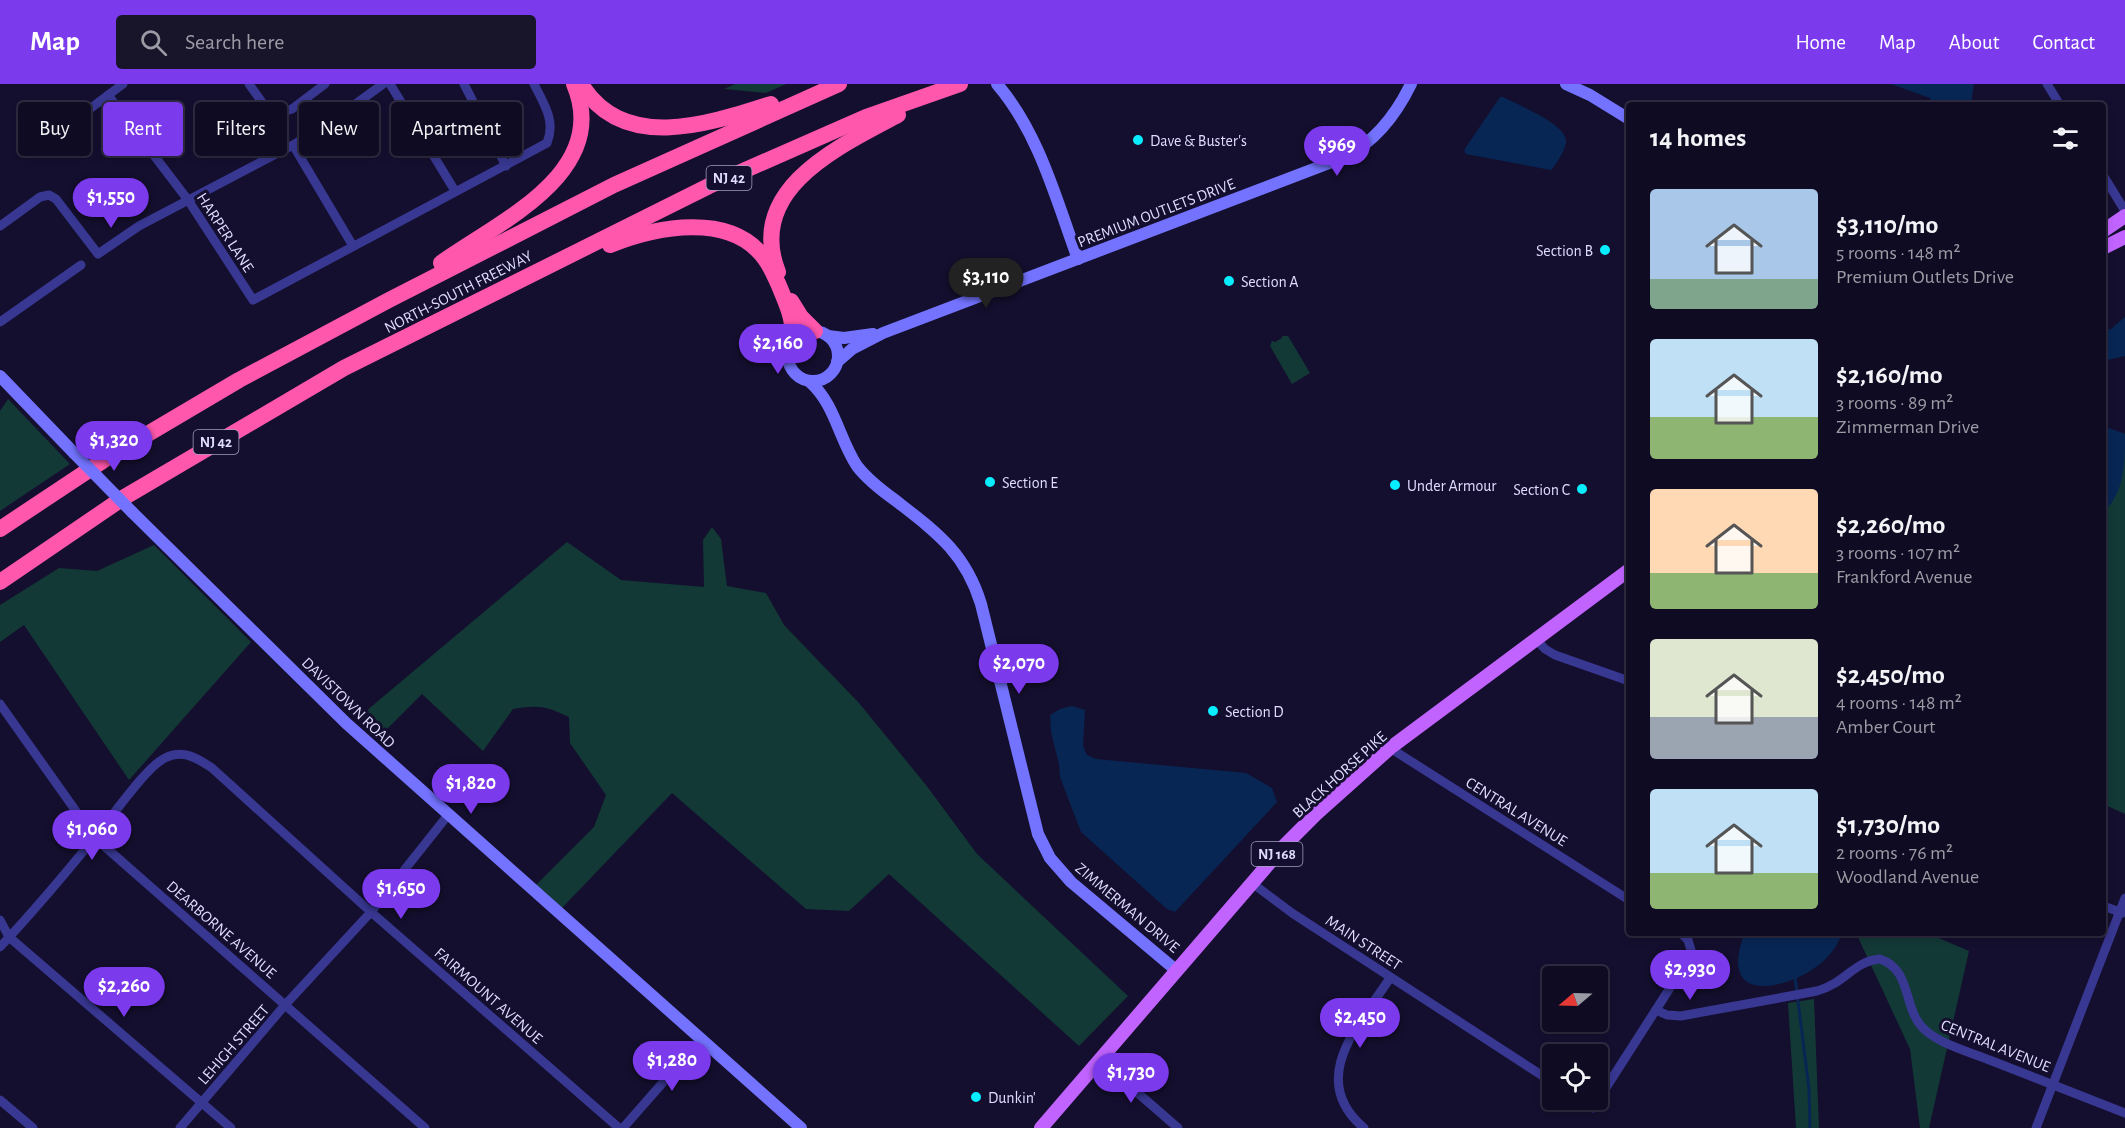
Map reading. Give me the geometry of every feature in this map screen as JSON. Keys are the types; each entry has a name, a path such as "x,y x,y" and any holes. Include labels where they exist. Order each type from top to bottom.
{"highway":[{"path":"389,300 542,194 571,158 581,134 583,115 574,84"},
{"path":"581,84 595,104 619,119 635,125 660,128 688,126 728,118 837,84"},
{"name":"NORTH-SOUTH FREEWAY","path":"0,529 107,458 238,380 614,185 837,84"},
{"path":"821,333 795,309 776,267 772,231 779,206 797,180 818,161 953,87"},
{"name":"NORTH-SOUTH FREEWAY","path":"0,582 123,498 344,368 719,182 866,117 953,87"},
{"path":"520,280 616,242 658,230 681,226 721,231 747,242 765,259 791,315 793,336 791,346"}],"main road":[{"path":"2106,229 2123,220"},
{"path":"2106,247 2125,237"},
{"name":"BLACK HORSE PIKE","path":"1041,1128 1284,846 1316,814 1390,748 1626,572"}],"street":[{"path":"91,108 123,84"},
{"path":"249,84 264,105 279,113 292,109 325,84"},
{"path":"0,226 40,197 49,195 56,199 98,254 139,226 293,145 335,119 383,84"},
{"path":"390,84 455,191"},
{"path":"464,84 506,166"},
{"path":"293,145 353,246 547,143 551,124 549,113 534,84"},
{"path":"997,84 1023,119 1038,151 1078,259"},
{"name":"PREMIUM OUTLETS DRIVE","path":"837,362 852,349 883,333 1345,157 1366,144 1387,124 1411,84"},
{"path":"1566,84 1590,95 1626,117"},
{"path":"2047,84 2058,102"},
{"name":"HARPER LANE","path":"108,95 188,200 253,300 353,246"},
{"path":"2106,182 2123,220"},
{"path":"0,322 81,265"},
{"path":"821,333 837,348 837,362 831,374 824,379 810,382 800,378 792,369 788,358 791,346 801,335 821,333"},
{"name":"PREMIUM OUTLETS DRIVE","path":"821,333 844,338 883,333"},
{"name":"ZIMMERMAN DRIVE","path":"831,374 831,396 841,432 847,448 866,476 934,531 958,556 968,571 981,604 1038,834 1050,858 1071,882 1177,971"},
{"name":"DAVISTOWN ROAD","path":"0,376 132,512 346,723 801,1128"},
{"name":"ZIMMERMAN DRIVE","path":"810,382 822,394 841,432"},
{"path":"1536,639 1545,649 1555,655 1626,680"},
{"name":"DEARBORNE AVENUE","path":"0,704 95,838 425,1128"},
{"name":"CENTRAL AVENUE","path":"1390,748 1626,898"},
{"name":"FAIRMOUNT AVENUE","path":"95,838 152,767 164,758 188,754 212,768 371,912 621,1128"},
{"name":"LEHIGH STREET","path":"180,1128 285,1005 371,912 448,815"},
{"path":"0,947 95,838"},
{"name":"MAIN STREET","path":"1252,883 1292,913 1542,1076"},
{"path":"2036,1128 2122,913 2125,898"},
{"path":"2106,907 2122,913"},
{"path":"0,920 9,937 231,1128"},
{"path":"1608,1085 1690,955 1690,945 1683,936"},
{"name":"CENTRAL AVENUE","path":"1656,1010 1667,1015 1681,1016 1831,987 1865,962 1880,959 1887,962 1903,979 1916,1020 1928,1033 1974,1054 2125,1113"},
{"path":"1364,1128 1352,1117 1342,1098 1338,1081 1339,1065 1349,1042 1390,978"},
{"path":"621,1128 702,1038"},
{"path":"1101,1061 1178,1128"},
{"path":"0,1100 33,1128"}],"green space":[{"path":"735,84 786,84 766,93 724,89"},
{"path":"1282,336 1288,336 1310,373 1292,384 1270,346 1272,341 1275,342"},
{"path":"8,399 70,464 0,511 0,411"},
{"path":"2125,432 2125,814 2106,805 2106,498"},
{"path":"712,527 721,539 727,586 766,593 784,625 859,703 926,785 977,854 1128,996 1079,1046 889,874 849,911 806,909 672,793 562,908 535,886 594,827 606,795 570,743 569,717 542,707 513,709 483,751 422,694 378,738 359,717 567,542 621,580 704,587 703,540"},
{"path":"154,545 251,642 129,780 24,625 0,642 0,605 59,568 97,571"},
{"path":"1857,936 1934,936 1969,951 1929,1128 1920,1128 1910,1049"},
{"path":"1814,999 1819,1128 1796,1128 1788,1003"}],"water":[{"path":"1891,84 1974,84 1972,102 1932,102 1930,98"},
{"path":"1500,97 1539,115 1563,134 1566,140 1565,147 1551,170 1466,154 1464,150"},
{"path":"2125,317 2125,356 2106,360 2106,330 2111,329"},
{"path":"2106,427 2125,435 2124,466 2120,486 2106,509"},
{"path":"1072,706 1085,710 1083,746 1087,755 1096,759 1246,773 1272,788 1277,802 1175,912 1167,909 1081,832 1060,777 1051,732 1050,715"},
{"path":"1743,936 1841,936 1823,962 1806,974 1773,985 1752,984 1744,979 1739,970 1738,956"}],"waterway":[{"path":"1795,977 1809,1089 1810,1128"}],"place":[{"name":"Dave & Buster's","path":"1138,140"},
{"name":"Section B","path":"1605,250"},
{"name":"Section A","path":"1229,281"},
{"name":"Section E","path":"990,482"},
{"name":"Under Armour","path":"1395,485"},
{"name":"Section C","path":"1582,489"},
{"name":"Section D","path":"1213,711"},
{"name":"Dunkin'","path":"976,1097"}]}
